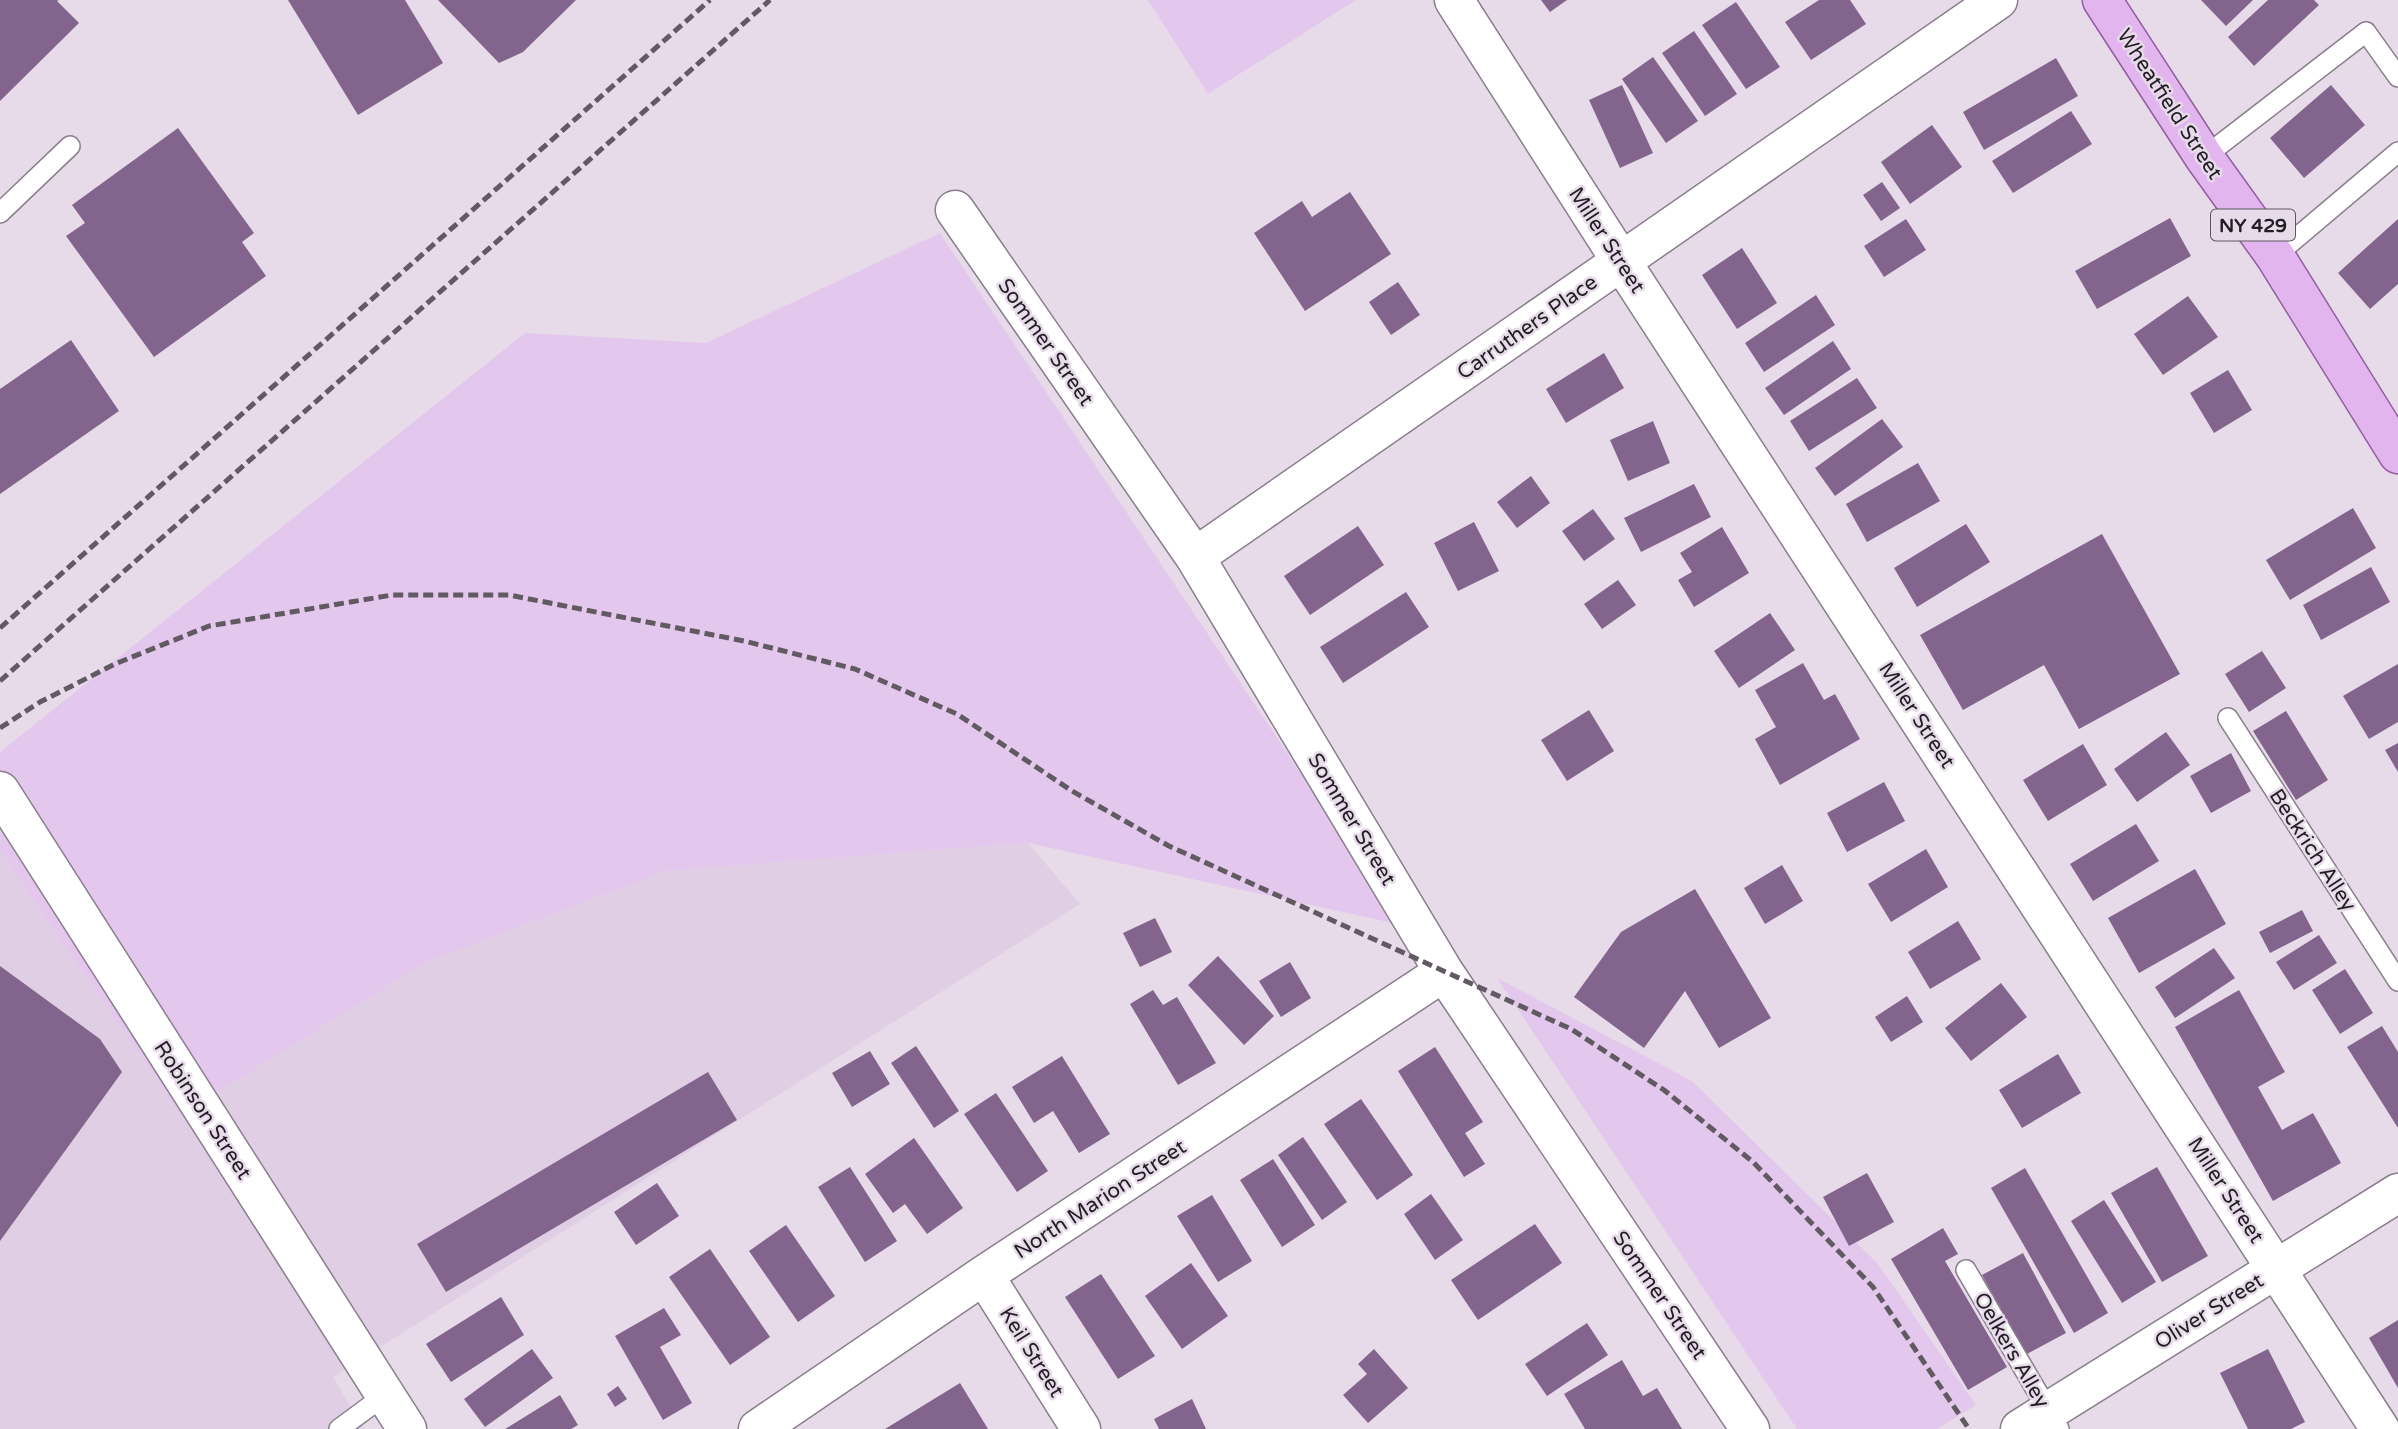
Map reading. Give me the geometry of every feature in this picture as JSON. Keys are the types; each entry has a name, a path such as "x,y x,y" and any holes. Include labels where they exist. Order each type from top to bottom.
{"main road":[{"name":"Wheatfield Street","path":"2102,0 2204,157 2275,256 2398,454"}],"street":[{"name":"Miller Street","path":"1454,0 2380,1429"},
{"name":"Carruthers Place","path":"1195,557 1998,0"},
{"name":"Sommer Street","path":"955,210 1195,557 1444,972 1749,1429"},
{"name":"Robinson Street","path":"0,791 407,1429"},
{"name":"North Marion Street","path":"758,1429 984,1275 1444,972"},
{"name":"Oliver Street","path":"2042,1423 2277,1268 2398,1193"},
{"name":"Keil Street","path":"984,1275 1081,1429"}],"lane":[{"path":"2204,157 2366,32 2398,77"},
{"path":"0,213 70,146"},
{"path":"2275,256 2398,152"},
{"name":"Beckrich Alley","path":"2228,718 2398,981"},
{"name":"Oelkers Alley","path":"1966,1270 2042,1423"},
{"path":"339,1429 385,1395"}],"shaded area":[{"path":"1148,0 1356,0 1208,94"},
{"path":"940,233 1402,925 1028,843 666,871 427,962 181,1115 0,851 0,752 525,333 706,343"},
{"path":"1028,843 1080,904 333,1377 364,1429 0,1429 0,851 181,1115 427,962 666,871"},
{"path":"1497,978 1692,1081 1878,1264 1976,1405 1937,1429 1797,1429"}],"building":[{"path":"0,0 59,0 57,1 79,23 0,101"},
{"path":"288,0 405,0 443,63 358,115"},
{"path":"438,0 576,0 523,52 499,63"},
{"path":"1541,0 1567,0 1550,12"},
{"path":"1819,0 1850,0 1866,24 1811,60 1785,22"},
{"path":"2201,0 2253,0 2226,26"},
{"path":"2268,0 2314,0 2319,5 2254,66 2228,37"},
{"path":"1736,2 1780,67 1746,89 1702,25"},
{"path":"1694,31 1737,94 1705,116 1662,53"},
{"path":"1653,57 1698,121 1666,143 1622,79"},
{"path":"2056,58 2078,96 1984,150 1963,112"},
{"path":"1622,85 1653,153 1620,168 1589,100"},
{"path":"2331,85 2365,125 2304,178 2270,138"},
{"path":"2071,111 2092,144 2013,193 1992,161"},
{"path":"1932,125 1962,167 1910,204 1881,162"},
{"path":"178,128 254,233 242,242 266,276 154,357 66,236 85,223 72,205"},
{"path":"1882,182 1900,208 1881,221 1863,195"},
{"path":"1350,192 1391,254 1305,311 1254,233 1302,201 1312,217"},
{"path":"2170,218 2191,256 2097,309 2075,271"},
{"path":"1906,219 1926,250 1884,277 1864,246"},
{"path":"2398,219 2398,284 2370,309 2338,273"},
{"path":"1742,248 1777,303 1737,329 1702,275"},
{"path":"1398,282 1420,315 1391,335 1369,302"},
{"path":"1816,295 1835,325 1764,372 1745,343"},
{"path":"2188,296 2218,337 2163,375 2134,334"},
{"path":"71,340 119,411 0,494 0,389"},
{"path":"1833,341 1851,369 1784,415 1765,388"},
{"path":"1604,353 1624,388 1566,423 1546,389"},
{"path":"2228,370 2252,410 2214,433 2190,393"},
{"path":"1857,378 1877,408 1809,451 1790,421"},
{"path":"1882,419 1903,447 1835,496 1815,468"},
{"path":"1653,421 1670,463 1628,481 1610,440"},
{"path":"1918,463 1940,501 1867,542 1846,504"},
{"path":"1531,476 1550,503 1517,528 1497,502"},
{"path":"1694,484 1711,517 1641,552 1624,518"},
{"path":"2353,508 2376,548 2290,600 2266,560"},
{"path":"1593,509 1615,539 1584,561 1562,531"},
{"path":"1474,522 1499,571 1458,591 1434,543"},
{"path":"1966,524 1990,562 1917,607 1894,568"},
{"path":"1358,526 1384,565 1310,615 1284,576"},
{"path":"1722,527 1749,573 1694,607 1678,580 1692,572 1680,553"},
{"path":"2102,534 2180,674 2079,729 2044,665 1963,710 1920,635"},
{"path":"2371,567 2390,602 2321,640 2303,605"},
{"path":"1618,580 1636,605 1602,629 1584,604"},
{"path":"1406,592 1429,627 1343,683 1320,647"},
{"path":"1770,613 1795,650 1739,688 1714,651"},
{"path":"2262,651 2286,688 2249,712 2225,674"},
{"path":"1803,663 1824,700 1835,694 1860,739 1780,785 1755,739 1776,727 1755,690"},
{"path":"2398,664 2398,722 2369,739 2343,696"},
{"path":"1589,710 1614,751 1567,781 1541,740"},
{"path":"2286,711 2328,780 2296,800 2253,731"},
{"path":"2166,732 2190,765 2137,802 2114,769"},
{"path":"2398,743 2398,772 2385,750"},
{"path":"2083,744 2107,785 2048,821 2023,780"},
{"path":"2231,753 2251,791 2211,813 2190,776"},
{"path":"1884,782 1905,821 1847,852 1827,813"},
{"path":"2136,824 2159,861 2093,901 2070,864"},
{"path":"1926,849 1948,887 1891,922 1868,884"},
{"path":"1782,865 1803,901 1765,924 1744,888"},
{"path":"2195,869 2226,924 2139,973 2108,918"},
{"path":"1695,889 1771,1018 1719,1048 1685,991 1644,1048 1574,997 1621,932"},
{"path":"2302,910 2313,931 2270,953 2259,932"},
{"path":"1155,918 1172,952 1140,967 1123,933"},
{"path":"1958,921 1981,959 1930,989 1908,952"},
{"path":"2319,935 2337,963 2294,990 2276,962"},
{"path":"2214,948 2235,978 2175,1018 2155,987"},
{"path":"1218,956 1274,1016 1244,1045 1188,985"},
{"path":"1290,962 1311,998 1281,1017 1259,981"},
{"path":"0,966 100,1039 122,1072 0,1241"},
{"path":"2345,969 2373,1013 2340,1034 2312,990"},
{"path":"2001,983 2027,1017 1971,1061 1945,1028"},
{"path":"1153,990 1163,1005 1177,997 1216,1063 1178,1085 1130,1004"},
{"path":"2239,990 2285,1072 2258,1087 2282,1130 2313,1113 2341,1163 2273,1201 2175,1027"},
{"path":"1907,996 1923,1022 1891,1042 1875,1017"},
{"path":"2382,1026 2398,1052 2398,1128 2347,1047"},
{"path":"916,1046 959,1111 934,1128 891,1063"},
{"path":"1435,1047 1483,1122 1465,1133 1485,1164 1464,1177 1398,1071"},
{"path":"870,1051 890,1084 852,1107 832,1073"},
{"path":"2058,1054 2081,1093 2022,1128 1999,1090"},
{"path":"1062,1056 1110,1134 1079,1153 1053,1111 1034,1123 1012,1087"},
{"path":"708,1072 737,1120 446,1292 417,1244"},
{"path":"996,1093 1048,1171 1017,1192 964,1114"},
{"path":"1361,1099 1413,1175 1377,1200 1324,1124"},
{"path":"1303,1137 1347,1202 1322,1220 1278,1155"},
{"path":"914,1138 963,1208 927,1234 905,1204 893,1213 865,1174"},
{"path":"1273,1159 1315,1225 1282,1247 1240,1180"},
{"path":"850,1167 897,1241 865,1262 818,1187"},
{"path":"2157,1167 2208,1256 2162,1282 2111,1193"},
{"path":"2025,1168 2108,1313 2074,1333 1991,1188"},
{"path":"1867,1173 1894,1222 1849,1246 1823,1197"},
{"path":"657,1183 679,1216 636,1245 614,1212"},
{"path":"1431,1194 1463,1240 1435,1260 1404,1214"},
{"path":"1212,1195 1252,1261 1218,1282 1177,1216"},
{"path":"2104,1200 2156,1282 2122,1303 2071,1221"},
{"path":"1535,1224 1562,1263 1478,1320 1451,1280"},
{"path":"786,1225 835,1296 798,1322 749,1251"},
{"path":"1943,1228 1958,1254 1945,1261 2007,1367 1968,1390 1891,1259"},
{"path":"710,1249 770,1337 730,1365 669,1277"},
{"path":"2023,1253 2066,1333 2025,1355 1982,1275"},
{"path":"1191,1263 1228,1316 1182,1349 1145,1296"},
{"path":"1101,1274 1155,1356 1118,1379 1065,1297"},
{"path":"501,1297 524,1335 451,1382 426,1344"},
{"path":"664,1308 681,1335 660,1347 692,1403 663,1420 615,1336"},
{"path":"2398,1320 2398,1388 2369,1338"},
{"path":"1587,1323 1608,1355 1547,1396 1525,1364"},
{"path":"532,1349 553,1378 485,1427 464,1399"},
{"path":"1374,1349 1408,1388 1368,1423 1343,1395 1367,1374 1358,1364"},
{"path":"2268,1349 2305,1422 2291,1429 2248,1429 2220,1373"},
{"path":"1622,1360 1643,1396 1657,1388 1682,1429 1585,1429 1564,1394"},
{"path":"960,1383 988,1429 885,1429"},
{"path":"618,1386 627,1399 615,1407 607,1394"},
{"path":"560,1395 578,1425 571,1429 505,1429"},
{"path":"1192,1399 1206,1429 1159,1429 1154,1419"}],"railway":[{"path":"0,628 710,0"},
{"path":"0,681 770,0"},
{"path":"0,728 40,702 115,664 209,626 392,595 509,595 744,641 855,669 957,714 1072,791 1169,846 1571,1029 1664,1090 1753,1162 1873,1287 1969,1429"}]}
